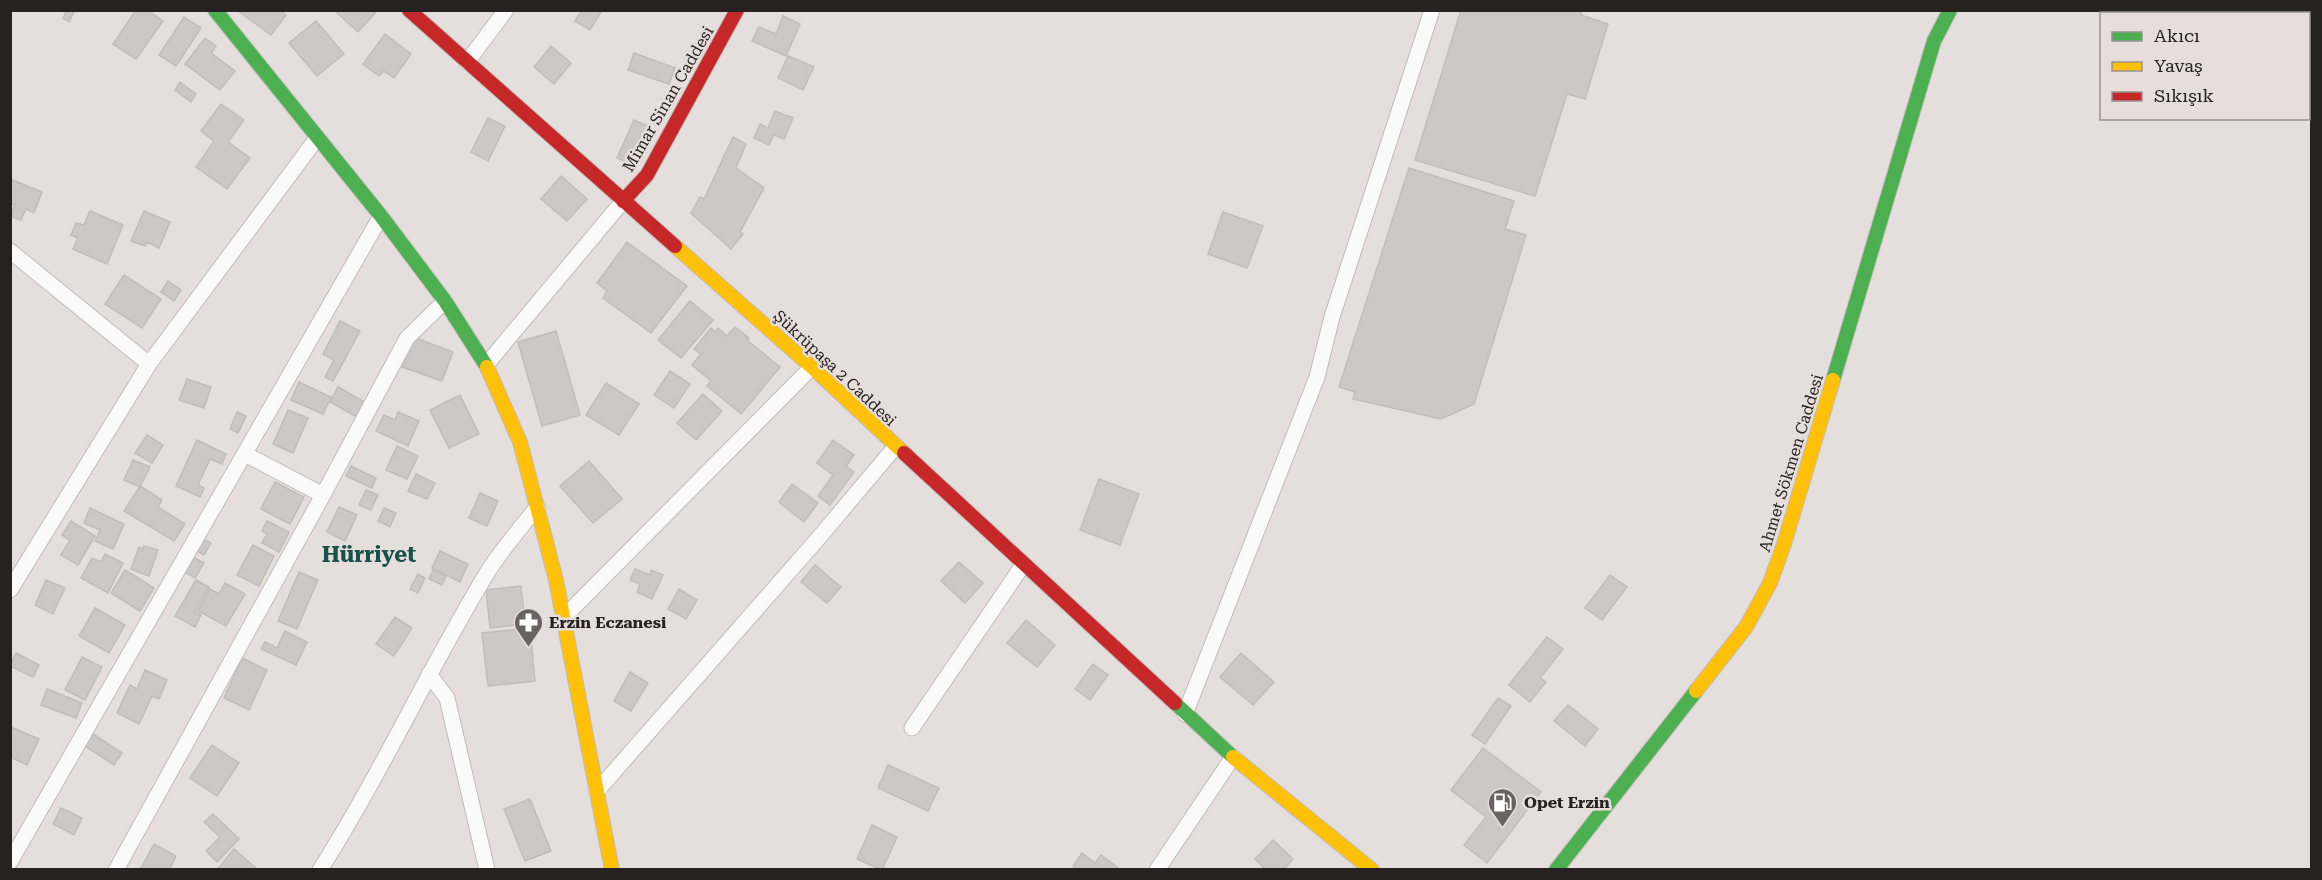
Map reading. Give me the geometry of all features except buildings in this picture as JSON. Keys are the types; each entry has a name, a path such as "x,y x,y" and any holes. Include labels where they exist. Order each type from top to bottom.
{"street":[{"path":"215,10 381,216 445,302 486,365 520,442 537,507 563,618 612,870"},
{"name":"Şükrüpaşa 2 Caddesi","path":"409,10 812,367 1023,565 1233,757"},
{"path":"467,62 506,10"},
{"name":"Mimar Sinan Caddesi","path":"623,201 647,175 737,10"},
{"path":"1185,714 1317,377 1332,317 1432,10"},
{"name":"Ahmet Sökmen Caddesi","path":"1556,870 1746,627 1770,583 1784,544 1934,40 1950,10"},
{"path":"10,590 149,364 317,138"},
{"path":"486,365 623,201"},
{"path":"10,862 381,216"},
{"path":"10,251 149,364"},
{"path":"116,870 407,338 445,302"},
{"path":"563,618 812,367"},
{"path":"597,791 896,446"},
{"path":"245,454 323,495"},
{"path":"320,870 353,817 429,674 488,571 537,507"},
{"path":"912,728 1023,565"},
{"path":"429,674 447,698 488,870"},
{"path":"1157,870 1233,757"},
{"path":"1233,757 1350,870"},
{"path":"1233,757 1372,870"}],"traffic: fast":[{"path":"215,10 381,216 445,301 487,367"},
{"path":"1833,380 1934,41 1950,10"},
{"path":"1556,870 1696,691"},
{"path":"1175,703 1233,757"}],"traffic: slow":[{"path":"675,246 812,367 904,453"},
{"path":"487,367 520,442 556,580 612,870"},
{"path":"1696,691 1746,627 1770,583 1784,544 1833,380"},
{"path":"1233,757 1372,870"}],"traffic: jam":[{"path":"409,10 675,246"},
{"path":"623,201 647,175 737,10"},
{"path":"904,453 1175,703"}],"place":[{"name":"Erzin Eczanesi","path":"528,648"},
{"name":"Opet Erzin","path":"1503,828"}],"district":[{"name":"Hürriyet","path":"369,554"}]}
